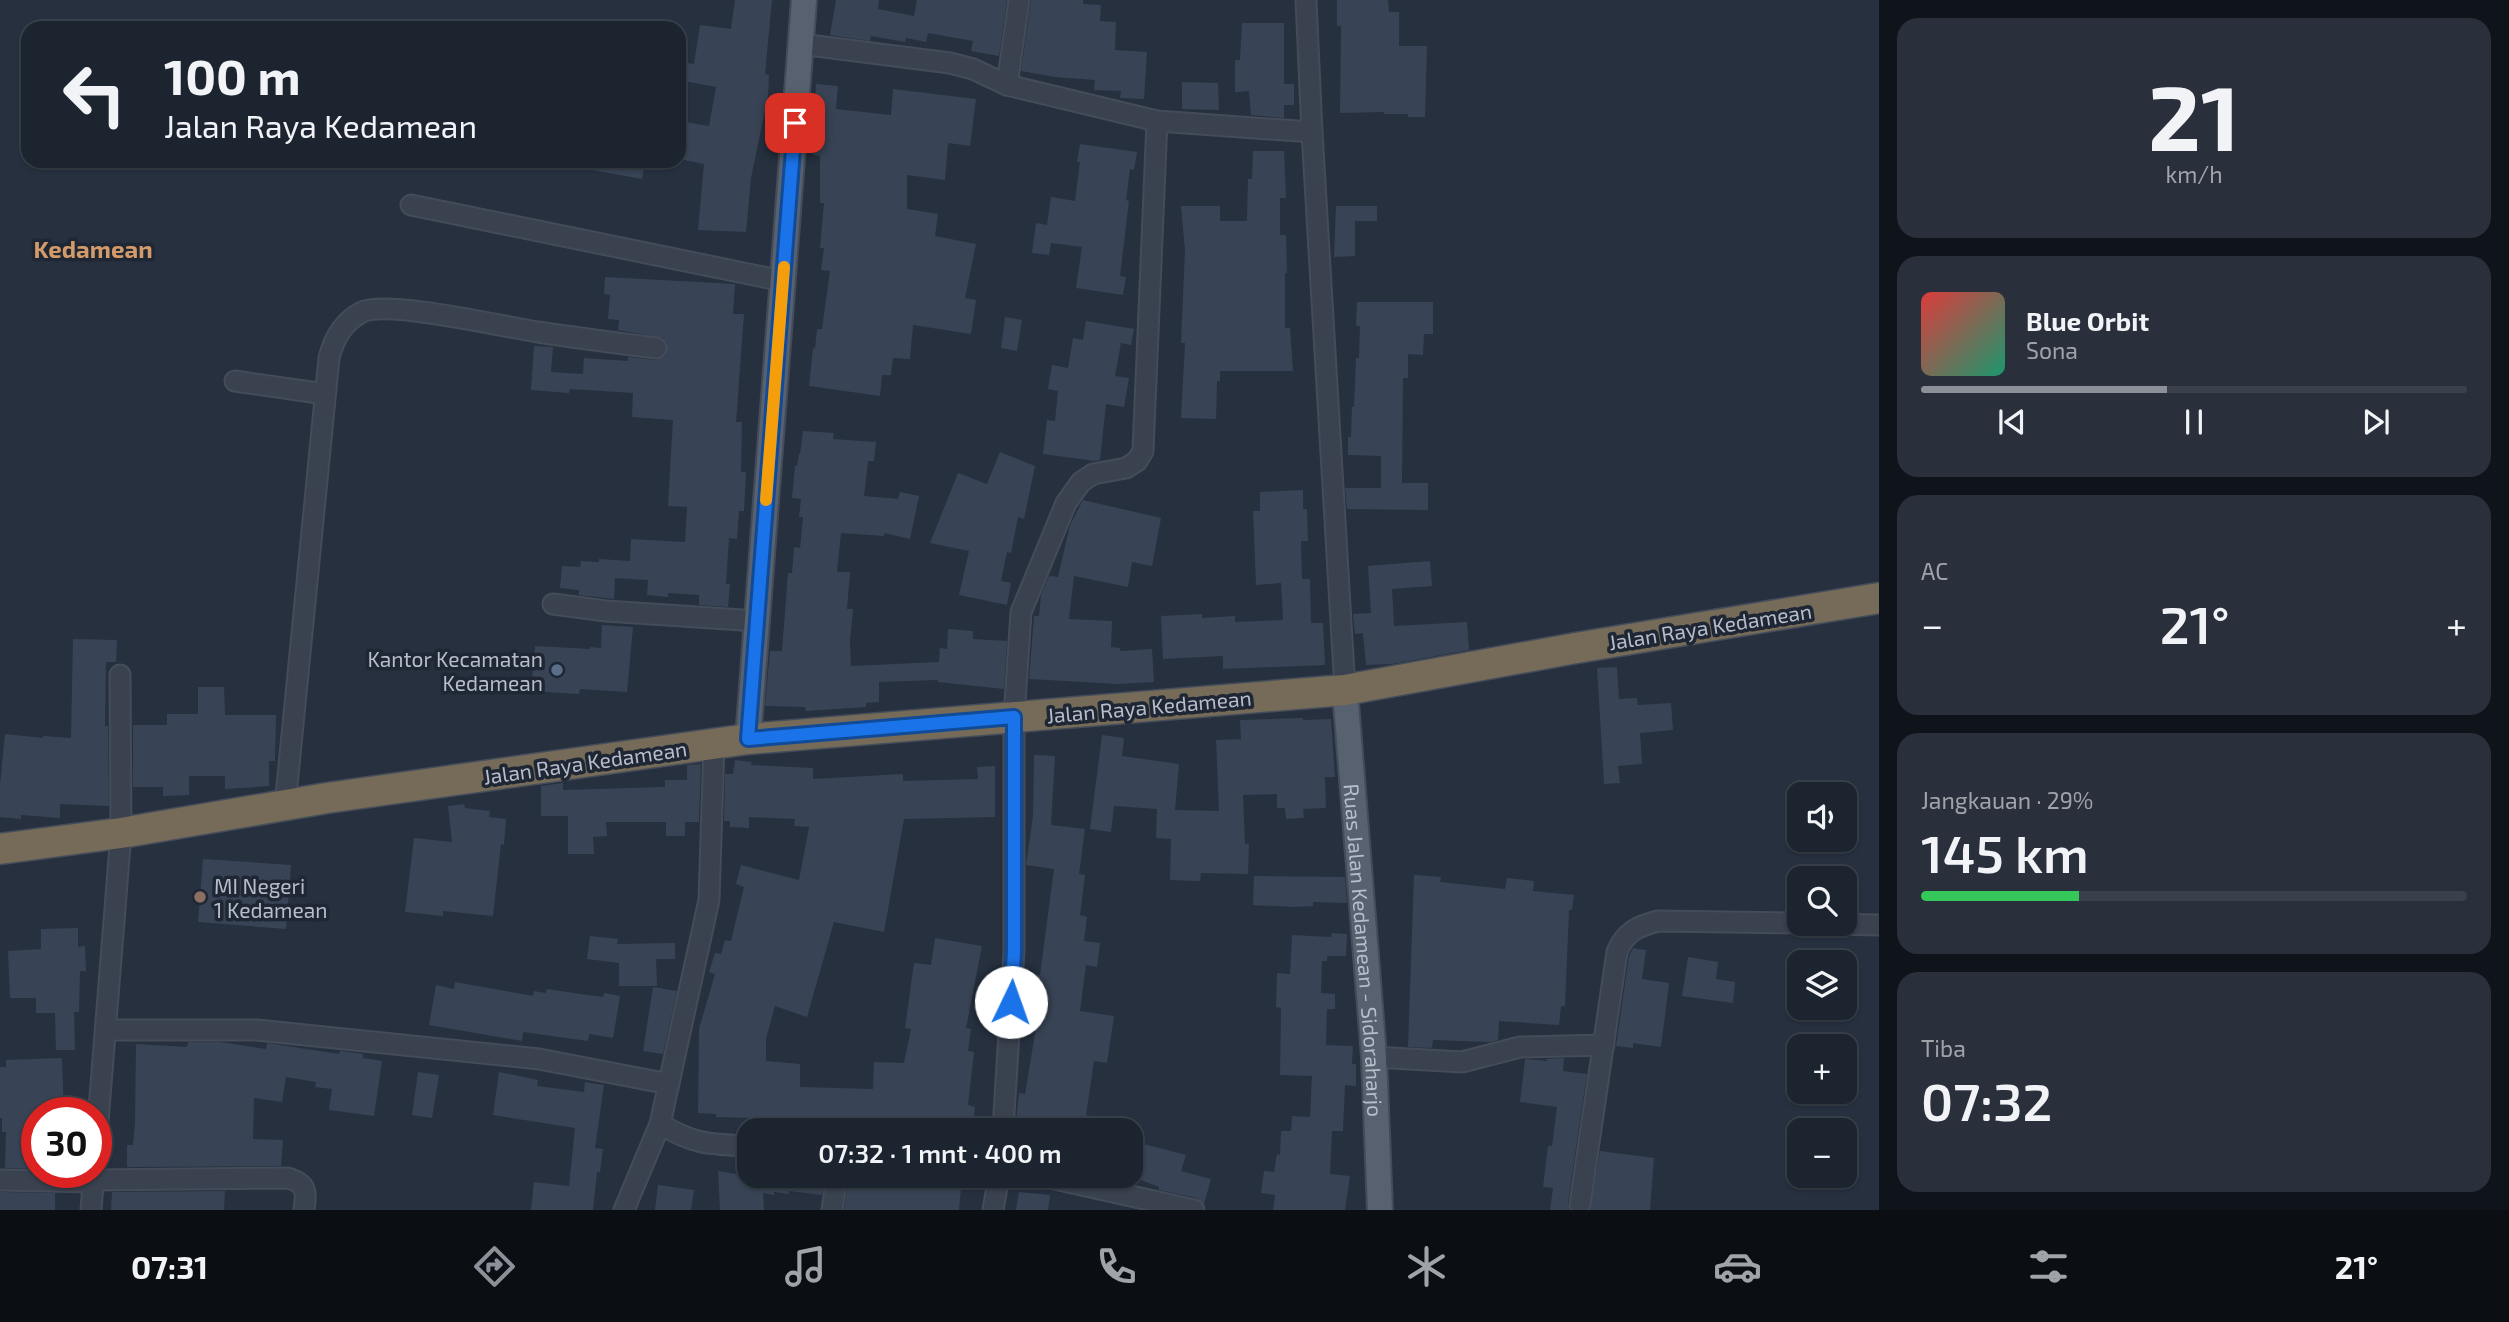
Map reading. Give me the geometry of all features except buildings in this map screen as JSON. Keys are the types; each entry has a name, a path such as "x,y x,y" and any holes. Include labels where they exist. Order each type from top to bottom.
{"highway":[{"name":"Jalan Raya Kedamean","path":"0,849 748,739 1345,690 1576,648 1879,598"}],"main road":[{"path":"748,739 804,0"},
{"name":"Ruas Jalan Kedamean - Sidoraharjo","path":"1345,690 1374,1057 1380,1210"}],"street":[{"path":"1007,85 1019,0"},
{"path":"1306,0 1345,690"},
{"path":"800,44 950,62 973,69 1007,85 1157,121 1312,132"},
{"path":"1004,1118 1014,951 1014,717 1021,612 1066,503 1081,482 1093,474 1126,468 1137,461 1143,452 1157,121"},
{"path":"411,205 783,281"},
{"path":"285,806 329,358 337,335 345,325 364,311 384,309 474,319 535,332 656,348"},
{"path":"235,381 325,394"},
{"path":"553,604 606,611 757,621"},
{"path":"100,1097 121,833 120,675"},
{"path":"624,1210 660,1124 709,900 714,744"},
{"path":"1580,1204 1617,952 1622,940 1640,925 1658,921 1787,923"},
{"path":"1857,925 1879,925"},
{"path":"106,1030 270,1032 539,1059 668,1084"},
{"path":"1374,1057 1462,1062 1520,1047 1604,1045"},
{"path":"660,1124 692,1141 737,1145"},
{"path":"112,1178 288,1178 300,1182 303,1186 304,1210"},
{"path":"0,1180 21,1180"},
{"path":"91,1210 93,1188"},
{"path":"832,1210 835,1188"},
{"path":"993,1210 997,1188"},
{"path":"1095,1188 1194,1210"}],"slow traffic":[{"path":"766,500 784,267"}],"place":[{"name":"Kantor Kecamatan Kedamean","path":"557,670"},
{"name":"MI Negeri 1 Kedamean","path":"200,897"}],"district":[{"name":"Kedamean","path":"93,248"}],"route":[{"path":"795,123 748,739 1014,717 1014,951 1011,1002"}]}
